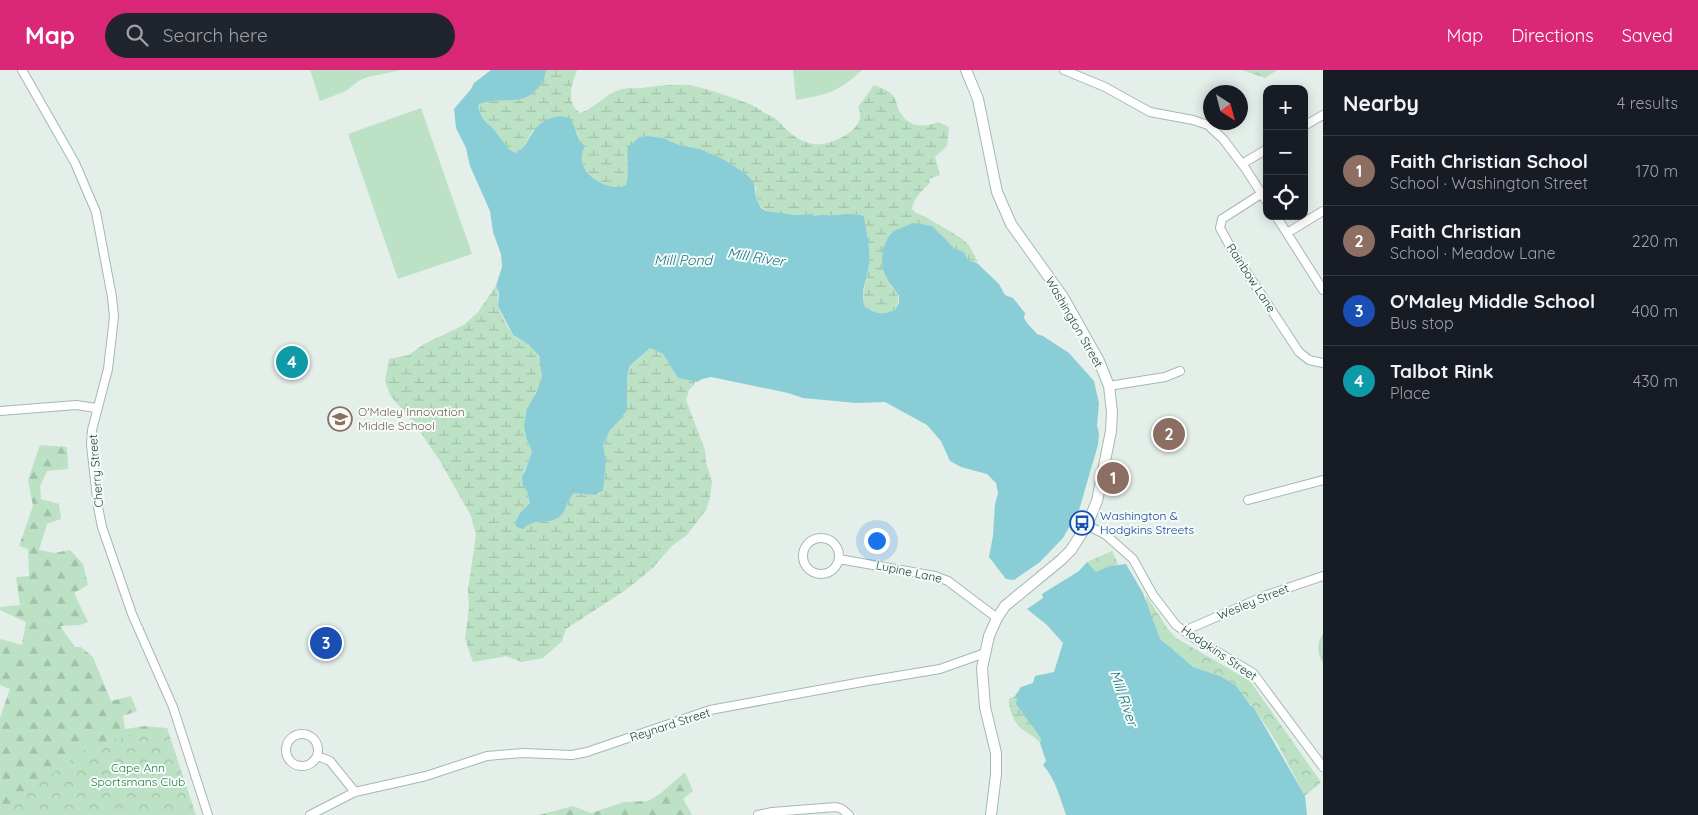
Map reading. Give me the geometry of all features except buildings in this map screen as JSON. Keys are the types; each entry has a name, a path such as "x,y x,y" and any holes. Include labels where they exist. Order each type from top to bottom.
{"main road":[{"name":"Washington Street","path":"966,70 978,99 993,177 1003,206 1011,224 1063,298 1099,361 1109,386 1112,412 1097,501 1088,524 1062,560 1005,606 989,636 982,668 984,698 996,753 996,774 990,815"}],"street":[{"name":"Cherry Street","path":"22,70 76,163 96,212 102,238 114,318 108,369 96,408 92,430 91,445 94,484 102,527 132,614 173,707 208,815"},
{"path":"1064,70 1105,87 1150,112 1193,120 1208,125 1223,139 1262,194"},
{"path":"1308,124 1323,115"},
{"path":"1242,164 1263,151"},
{"name":"Rainbow Lane","path":"1262,194 1222,219 1220,228 1232,250 1299,352 1309,360 1323,364"},
{"path":"1287,233 1323,211"},
{"path":"1279,220 1323,290"},
{"path":"1109,386 1165,377 1180,371"},
{"path":"0,411 76,405 96,408"},
{"path":"1248,500 1323,480"},
{"name":"Hodgkins Street","path":"1088,524 1106,535 1134,559 1154,595 1176,625 1253,673 1323,767"},
{"path":"817,538 824,538 831,540 836,545 839,559 832,570 818,573 806,566 804,552 806,546 811,541 817,538"},
{"name":"Lupine Lane","path":"839,559 935,576 948,581 997,618"},
{"name":"Wesley Street","path":"1184,631 1267,595 1323,576"},
{"name":"Reynard Street","path":"310,815 355,792 426,776 487,756 523,753 572,755 587,752 710,710 940,669 985,653"},
{"path":"299,734 307,735 315,741 319,748 318,756 314,761 300,766 293,763 287,756 286,746 290,738 299,734"},
{"path":"318,756 330,761 355,792"},
{"path":"758,815 772,812 836,807 849,815"}],"green space":[{"path":"310,70 401,70 360,80 346,91 320,101"},
{"path":"546,70 577,70 571,99 575,109 580,113 622,89 687,85 709,90 750,104 774,118 797,138 813,144 821,144 838,139 854,129 859,122 858,107 874,85 882,88 894,97 899,110 907,121 917,125 938,122 949,128 947,146 935,157 940,175 929,179 930,183 916,198 912,209 961,238 969,245 978,262 968,260 964,252 954,248 931,226 883,270 899,300 895,310 887,313 876,312 865,307 863,295 869,258 864,216 849,214 814,216 812,214 801,215 768,211 761,207 758,202 756,187 739,169 723,159 700,149 679,145 663,138 640,137 627,159 629,174 626,185 620,187 613,187 599,182 588,173 582,159 585,146 580,142 577,132 533,130 521,151 515,153 509,149 484,120 478,105 497,100"},
{"path":"793,70 862,70 839,88 817,96 796,100"},
{"path":"1242,70 1277,70 1265,78"},
{"path":"421,108 472,254 398,279 348,134"},
{"path":"496,286 499,308 506,324 514,336 533,348 542,367 541,381 535,393 527,440 532,451 523,472 530,503 520,513 515,523 556,519 567,506 570,496 574,493 599,494 602,490 606,461 603,445 610,430 627,410 627,375 631,366 650,348 663,354 678,378 694,381 695,384 689,390 686,400 705,450 706,463 712,481 706,510 687,535 672,546 653,568 627,589 566,629 562,641 543,658 521,662 506,656 473,662 465,639 469,607 468,589 476,535 471,516 440,461 417,427 390,395 385,381 389,359 409,355 424,344 464,325 478,312"},
{"path":"40,445 67,447 68,469 47,471 40,486 41,499 59,504 61,519 47,524 39,550 54,553 70,550 83,564 88,585 74,593 88,622 80,625 60,626 75,647 81,647 93,657 111,701 131,696 137,711 123,716 125,729 145,726 167,728 173,751 0,815 0,718 10,689 0,685 0,639 22,645 26,622 0,610 0,607 20,605 16,577 29,576 28,549 19,546 33,506 28,480"},
{"path":"1112,551 1118,564 1096,573 1087,562"},
{"path":"1146,595 1167,628 1176,638 1250,681 1321,782 1305,796 1277,743 1254,708 1220,676 1193,667 1160,639 1155,630"},
{"path":"1323,634 1323,664 1318,649"},
{"path":"1015,696 1042,731 1040,743 1018,726 1014,719 1009,706 1009,699"},
{"name":"Cape Ann Sportsmans Club","path":"167,728 196,815 0,815 0,812 87,748 142,732"},
{"path":"685,772 693,791 683,799 692,815 539,815 573,806 591,813 624,802 648,801 661,793"}],"water":[{"name":"Mill Pond","path":"491,70 546,70 541,84 529,96 515,100 485,102 478,105 484,120 509,149 515,153 524,146 539,125 552,118 564,117 571,119 580,142 585,146 582,157 584,167 593,178 606,185 620,187 626,185 628,147 640,137 648,136 663,138 679,145 700,149 723,159 745,173 754,183 756,198 761,208 766,211 795,215 812,214 814,216 856,214 864,216 869,258 863,290 863,301 865,307 872,311 880,313 891,312 895,310 899,303 899,296 888,281 883,270 882,261 883,248 894,231 913,223 932,226 954,248 964,252 968,260 977,263 999,284 1005,295 1013,298 1025,313 1024,318 1027,323 1037,334 1069,353 1094,381 1099,403 1098,445 1079,510 1063,538 1040,562 1014,580 1006,579 989,557 998,493 996,483 987,474 961,467 950,461 941,441 927,425 885,402 856,403 803,398 788,393 711,377 697,382 678,378 663,354 650,348 630,366 627,375 627,410 610,430 603,445 606,461 603,490 596,495 574,493 560,517 531,523 523,529 517,527 515,523 520,513 530,503 527,491 523,487 522,477 532,451 524,426 527,409 538,389 542,376 539,356 529,345 513,335 498,306 499,293 496,286 502,267 501,254 493,232 490,211 470,166 466,148 456,128 454,109 474,83"},
{"name":"Mill River","path":"1087,562 1096,572 1110,566 1126,564 1143,593 1160,639 1193,667 1220,676 1236,686 1254,708 1305,796 1307,815 1066,815 1054,782 1043,765 1046,761 1040,743 1041,738 1016,704 1017,699 1015,696 1021,687 1033,683 1035,676 1054,672 1063,643 1047,625 1027,609 1043,598 1042,594 1079,571"}],"place":[{"name":"Talbot Rink","path":"292,362"},
{"name":"O'Maley Innovation Middle School","path":"340,419"},
{"name":"Faith Christian","path":"1169,434"},
{"name":"Faith Christian School","path":"1113,478"},
{"name":"Washington & Hodgkins Streets","path":"1082,523"},
{"name":"O'Maley Middle School","path":"326,643"}]}
